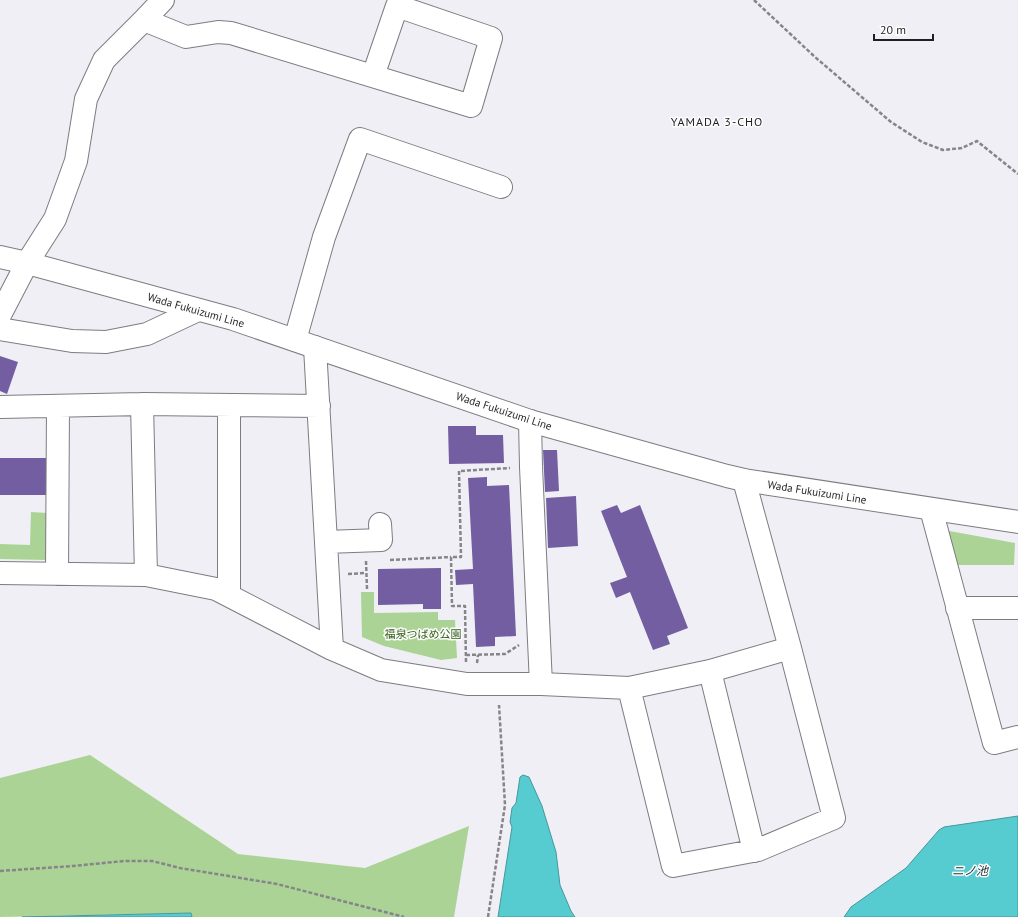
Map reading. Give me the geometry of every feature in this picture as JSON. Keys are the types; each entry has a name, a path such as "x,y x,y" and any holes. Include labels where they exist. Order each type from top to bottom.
{"street":[{"path":"0,315 26,263 55,219 76,161 86,99 104,60 163,0"},
{"path":"144,20 186,37 218,32 231,33 372,76 471,106 491,38 397,6 372,76"},
{"path":"332,649 319,406 305,343 324,237 360,139 501,186"},
{"name":"Wada Fukuizumi Line","path":"0,257 232,319 530,421 744,480 1018,522"},
{"path":"0,329 72,341 106,342 147,334 198,310"},
{"path":"0,407 142,404 319,406"},
{"path":"142,404 146,575"},
{"path":"229,405 229,595"},
{"path":"57,574 58,406"},
{"path":"530,421 541,684"},
{"path":"628,688 673,866 758,850 834,818 790,648 744,480"},
{"path":"930,509 994,743 1018,737"},
{"path":"326,542 381,540 380,524"},
{"path":"0,573 146,575 216,589 332,649 381,670 467,684 541,684 628,688 710,670 790,648"},
{"path":"957,608 1018,608"},
{"path":"710,670 754,851"}],"path":[{"path":"754,0 815,57 891,122 922,142 943,150 962,148 977,141 1018,174"},
{"path":"389,560 461,557 459,471 531,467"},
{"path":"451,558 452,606 464,606 466,657 505,654 518,645 539,643"},
{"path":"366,560 367,589"},
{"path":"488,917 505,805 499,684"},
{"path":"0,871 124,861 152,861 180,868 277,884 404,917"}],"green space":[{"path":"31,512 47,513 46,560 0,559 0,544 30,545"},
{"path":"944,530 1015,543 1014,565 953,565"},
{"name":"福泉つばめ公園","path":"361,592 374,592 374,613 438,612 438,620 455,620 457,658 441,660 384,646 362,637"},
{"path":"90,755 238,854 365,868 469,826 454,917 192,917 191,913 0,917 0,778"}],"water":[{"path":"523,775 529,777 542,806 556,852 560,885 575,917 498,917 512,827 510,822 512,808 516,803 520,777"},
{"name":"ニノ池","path":"1018,816 1018,917 844,917 851,907 906,868 939,830 944,827"},
{"path":"191,913 192,917 22,917"}],"building":[{"path":"0,356 18,362 7,394 0,391"},
{"path":"448,426 476,426 476,435 503,435 504,463 449,464"},
{"path":"543,450 557,450 559,491 545,492"},
{"path":"0,458 46,458 46,495 0,495"},
{"path":"487,477 487,486 509,485 516,636 495,637 495,646 476,647 473,584 456,585 455,570 473,569 468,478"},
{"path":"576,496 578,546 548,548 546,498"},
{"path":"617,505 621,513 640,505 688,628 667,636 670,644 653,650 630,592 616,598 610,583 627,577 601,511"},
{"path":"441,568 441,609 423,609 423,604 378,605 378,569"}],"district":[{"name":"YAMADA 3-CHO","path":"717,121"}]}
